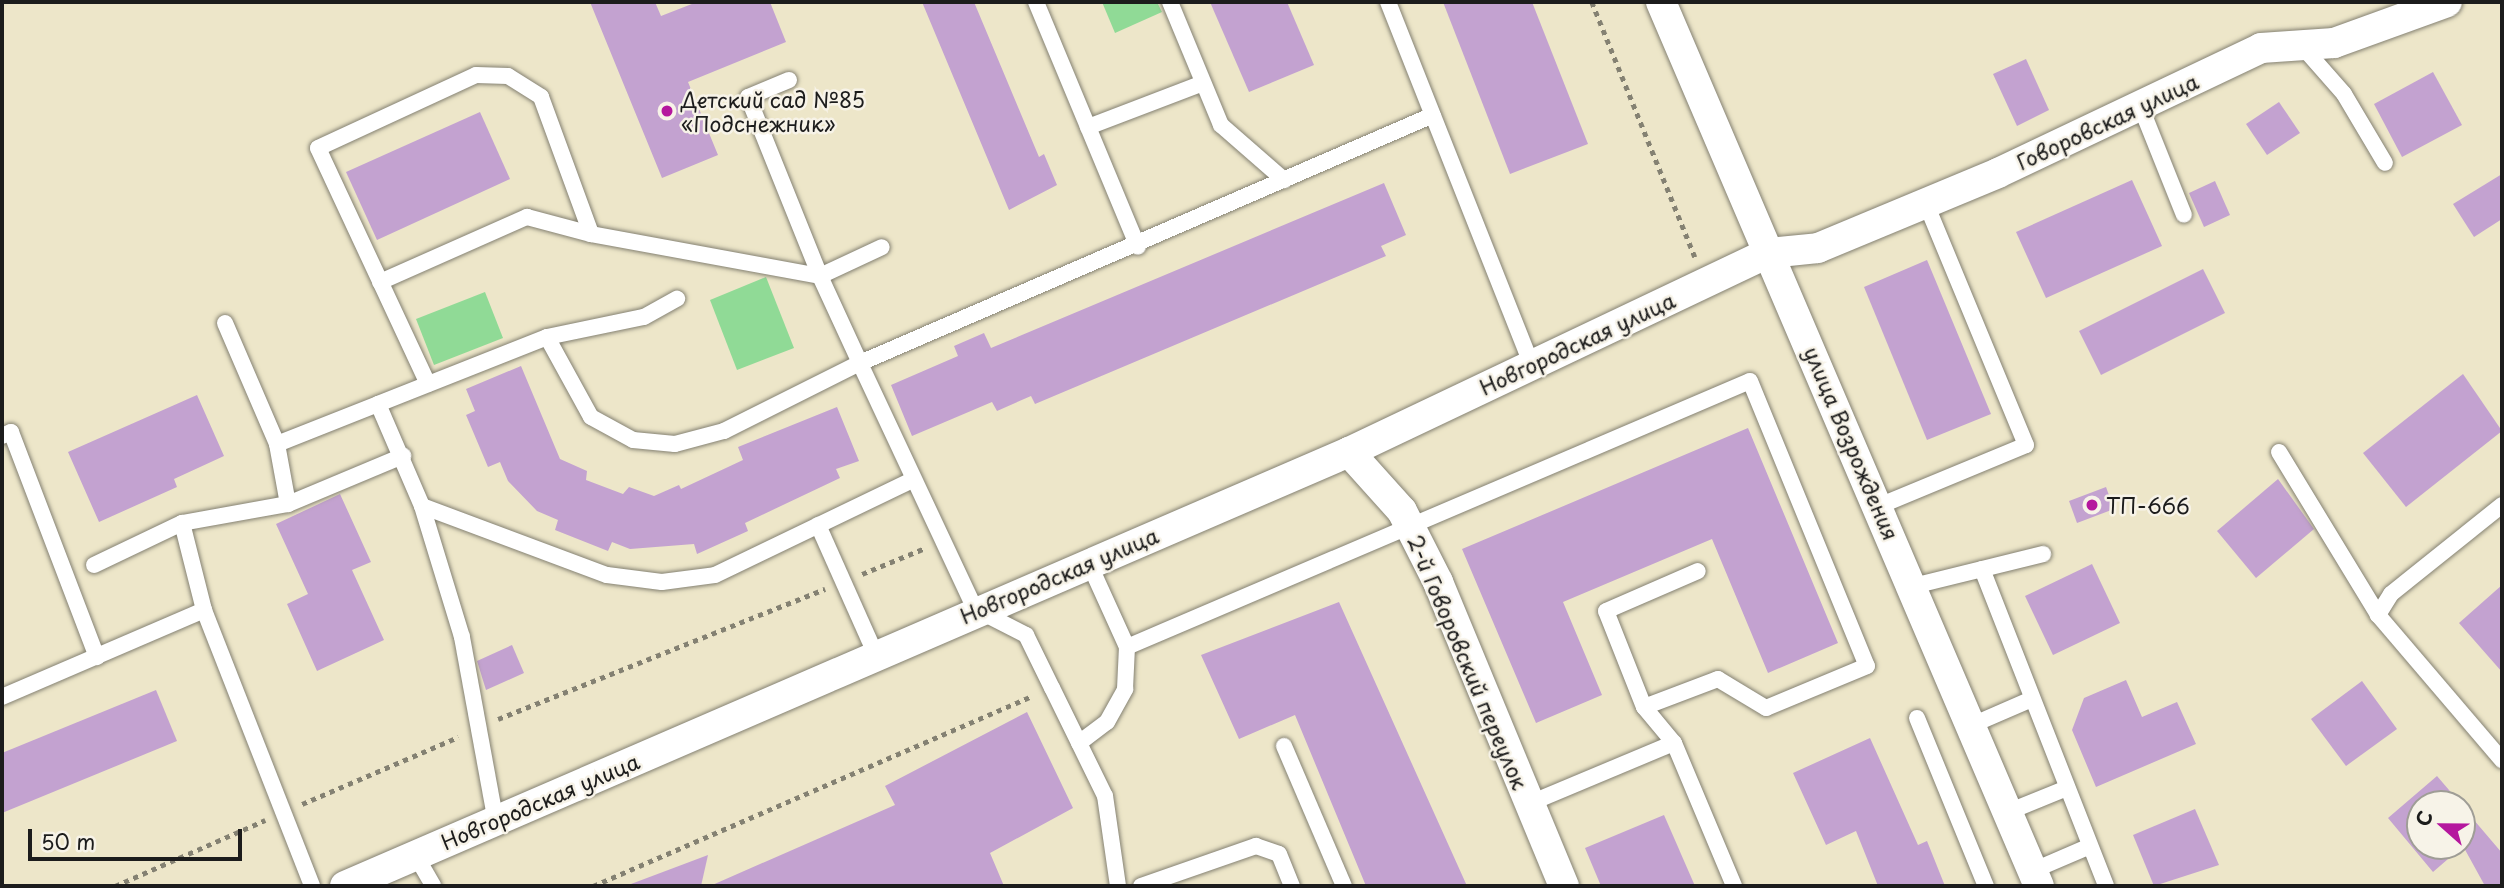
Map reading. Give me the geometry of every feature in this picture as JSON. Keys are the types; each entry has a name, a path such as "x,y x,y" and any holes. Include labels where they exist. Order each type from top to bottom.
{"street":[{"name":"улица Возрождения","path":"1661,2 1879,506 2035,878"},
{"name":"Говоровская улица","path":"1769,253 1818,248 1926,203 2261,48 2334,43 2447,2"},
{"name":"Новгородская улица","path":"345,886 416,856 495,817 876,655 975,609 1349,452 1769,253"},
{"name":"2-й Говоровский переулок","path":"1349,452 1411,529 1563,886"}],"lane":[{"path":"1036,2 1138,247"},
{"path":"1170,2 1221,125 1284,180"},
{"path":"1388,2 1532,365"},
{"path":"2301,45 2344,94 2385,163"},
{"path":"428,384 318,148 476,75 508,76 541,97 591,234"},
{"path":"789,80 748,97 820,276 939,542 975,609 1026,635 1105,796 1118,886"},
{"path":"1088,127 1203,83"},
{"path":"2140,105 2184,215"},
{"path":"547,337 591,417 633,440 675,444 724,430 860,363 1138,247 1433,115"},
{"path":"1879,506 2026,445 1926,203"},
{"path":"380,282 527,217 591,234 820,276 882,247"},
{"path":"277,444 547,337 644,317 677,299"},
{"path":"225,323 277,444 288,504"},
{"path":"1127,647 1411,529 1750,381 1867,666 1766,708 1718,679 1644,707"},
{"path":"378,404 403,456 422,506 462,637 474,729 495,817"},
{"path":"2,436 11,432 97,657"},
{"path":"2279,452 2378,615 2502,760"},
{"path":"94,565 182,523 288,504 403,456"},
{"path":"422,506 607,575 662,582 715,575 912,480"},
{"path":"2378,615 2391,594 2502,505"},
{"path":"182,523 204,610 287,810 312,886"},
{"path":"818,525 876,655"},
{"path":"1913,586 2043,554"},
{"path":"1079,743 1107,722 1125,689 1127,647 1088,561"},
{"path":"1982,569 2106,886"},
{"path":"1698,571 1606,611 1644,707 1674,743 1734,886"},
{"path":"2,697 204,610"},
{"path":"1972,725 2032,699"},
{"path":"1917,718 1986,886"},
{"path":"1528,804 1674,743"},
{"path":"1284,746 1344,886"},
{"path":"2008,812 2067,788"},
{"path":"1141,886 1256,846 1279,854 1292,886"},
{"path":"2035,878 2090,846"},
{"path":"416,856 433,886"}],"path":[{"path":"1592,2 1705,283"},
{"path":"115,886 474,729 939,542"},
{"path":"593,886 1052,688"}],"green space":[{"path":"1102,2 1157,2 1162,12 1115,33"},
{"path":"766,277 794,348 737,370 710,300"},
{"path":"485,292 503,338 434,365 416,319"}],"building":[{"name":"Детский сад №85 «Подснежник»","path":"590,2 655,2 661,16 697,2 770,2 786,42 688,82 718,155 662,178"},
{"path":"922,2 974,2 1039,157 1044,154 1057,185 1009,210"},
{"path":"1210,2 1287,2 1314,65 1249,92"},
{"path":"1443,2 1532,2 1588,144 1510,174"},
{"path":"2026,59 2049,110 2017,126 1993,74"},
{"path":"2433,72 2462,125 2402,157 2374,104"},
{"path":"2279,102 2300,133 2267,155 2246,124"},
{"path":"480,112 510,179 377,240 346,172"},
{"path":"2502,174 2502,219 2474,237 2453,204"},
{"path":"2132,180 2162,246 2046,298 2016,232"},
{"path":"2215,181 2230,215 2204,227 2189,193"},
{"path":"1384,183 1406,235 1381,246 1386,256 1035,404 1031,396 997,411 992,402 912,436 891,385 958,356 954,346 984,333 991,348"},
{"path":"1927,260 1991,414 1927,440 1864,287"},
{"path":"2203,269 2225,313 2101,375 2079,331"},
{"path":"521,366 560,459 587,471 586,480 623,494 629,487 654,496 679,485 681,489 743,460 738,447 837,407 859,461 836,469 840,478 745,523 748,531 697,554 694,544 630,549 612,542 608,551 555,530 558,520 537,511 508,481 500,462 488,467 466,415 475,411 466,389"},
{"path":"2463,374 2502,431 2406,507 2363,453"},
{"path":"197,395 224,456 174,479 177,487 99,522 68,452"},
{"path":"1748,428 1838,643 1768,673 1712,539 1563,602 1602,695 1536,723 1462,549"},
{"path":"2278,479 2314,529 2256,578 2217,531"},
{"name":"ТП-666","path":"2106,487 2114,509 2077,523 2069,501"},
{"path":"340,494 371,562 352,570 384,640 317,671 287,604 308,594 276,524"},
{"path":"2092,564 2120,623 2053,655 2025,596"},
{"path":"2502,585 2502,672 2459,623"},
{"path":"1339,602 1467,886 1366,886 1295,715 1239,739 1201,655"},
{"path":"512,645 524,673 486,690 477,661"},
{"path":"2126,680 2142,717 2177,702 2196,744 2096,787 2072,730 2084,698"},
{"path":"2362,681 2397,729 2346,766 2311,719"},
{"path":"156,690 177,741 2,813 2,753"},
{"path":"1027,712 1073,808 990,853 1004,886 710,886 895,805 885,786"},
{"path":"1870,738 1918,845 1927,841 1945,886 1878,886 1856,831 1826,845 1793,773"},
{"path":"2437,776 2449,790 2421,790"},
{"path":"2406,803 2406,840 2388,818"},
{"path":"2195,809 2219,865 2154,886 2133,835"},
{"path":"1664,815 1695,886 1601,886 1585,848"},
{"path":"2476,822 2502,853 2502,886 2485,886 2471,860 2476,860"},
{"path":"708,855 701,886 631,884"},
{"path":"2423,860 2447,860 2433,872"}],"place":[{"name":"Детский сад №85 «Подснежник»","path":"667,111"},
{"name":"ТП-666","path":"2092,505"}]}
